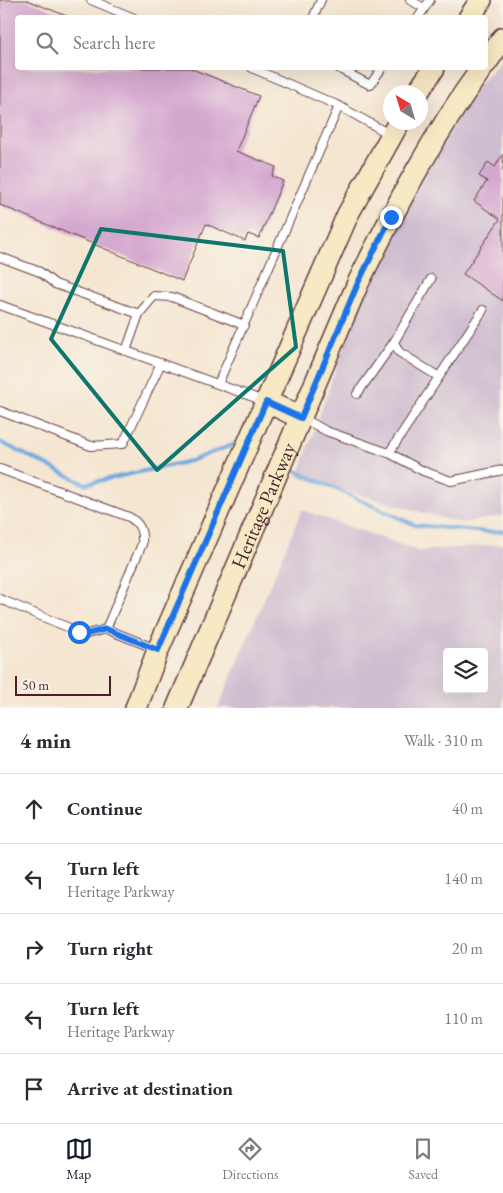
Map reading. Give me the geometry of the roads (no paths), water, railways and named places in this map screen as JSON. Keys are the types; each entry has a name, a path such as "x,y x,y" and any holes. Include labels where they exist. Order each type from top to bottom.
{"main road":[{"path":"488,59 503,38"},
{"path":"423,85 433,70"},
{"name":"Heritage Parkway","path":"177,708 358,283 422,159 481,70"},
{"name":"Heritage Parkway","path":"136,708 158,650 348,214 394,130"},
{"path":"266,402 301,418"}],"lane":[{"path":"92,0 127,15"},
{"path":"314,15 321,0"},
{"path":"410,0 424,8"},
{"path":"420,15 430,0"},
{"path":"257,70 383,124"},
{"path":"342,70 370,85 381,70"},
{"path":"218,384 339,106"},
{"path":"0,257 40,272 55,284 140,314"},
{"path":"357,394 394,342 431,279"},
{"path":"126,351 140,314 154,296 172,297 244,325"},
{"path":"0,305 266,402"},
{"path":"389,453 483,310"},
{"path":"394,342 399,352 439,377"},
{"path":"0,412 91,446 123,444 161,364"},
{"path":"301,418 326,431 389,453 423,471 451,481 503,470"},
{"path":"0,469 129,517 140,526 143,535 142,544 106,629"},
{"path":"0,599 79,632 87,634 106,629 158,650"}],"waterway":[{"path":"0,442 85,484 190,461 235,444"},
{"path":"294,470 415,525 488,532 503,531"}]}
